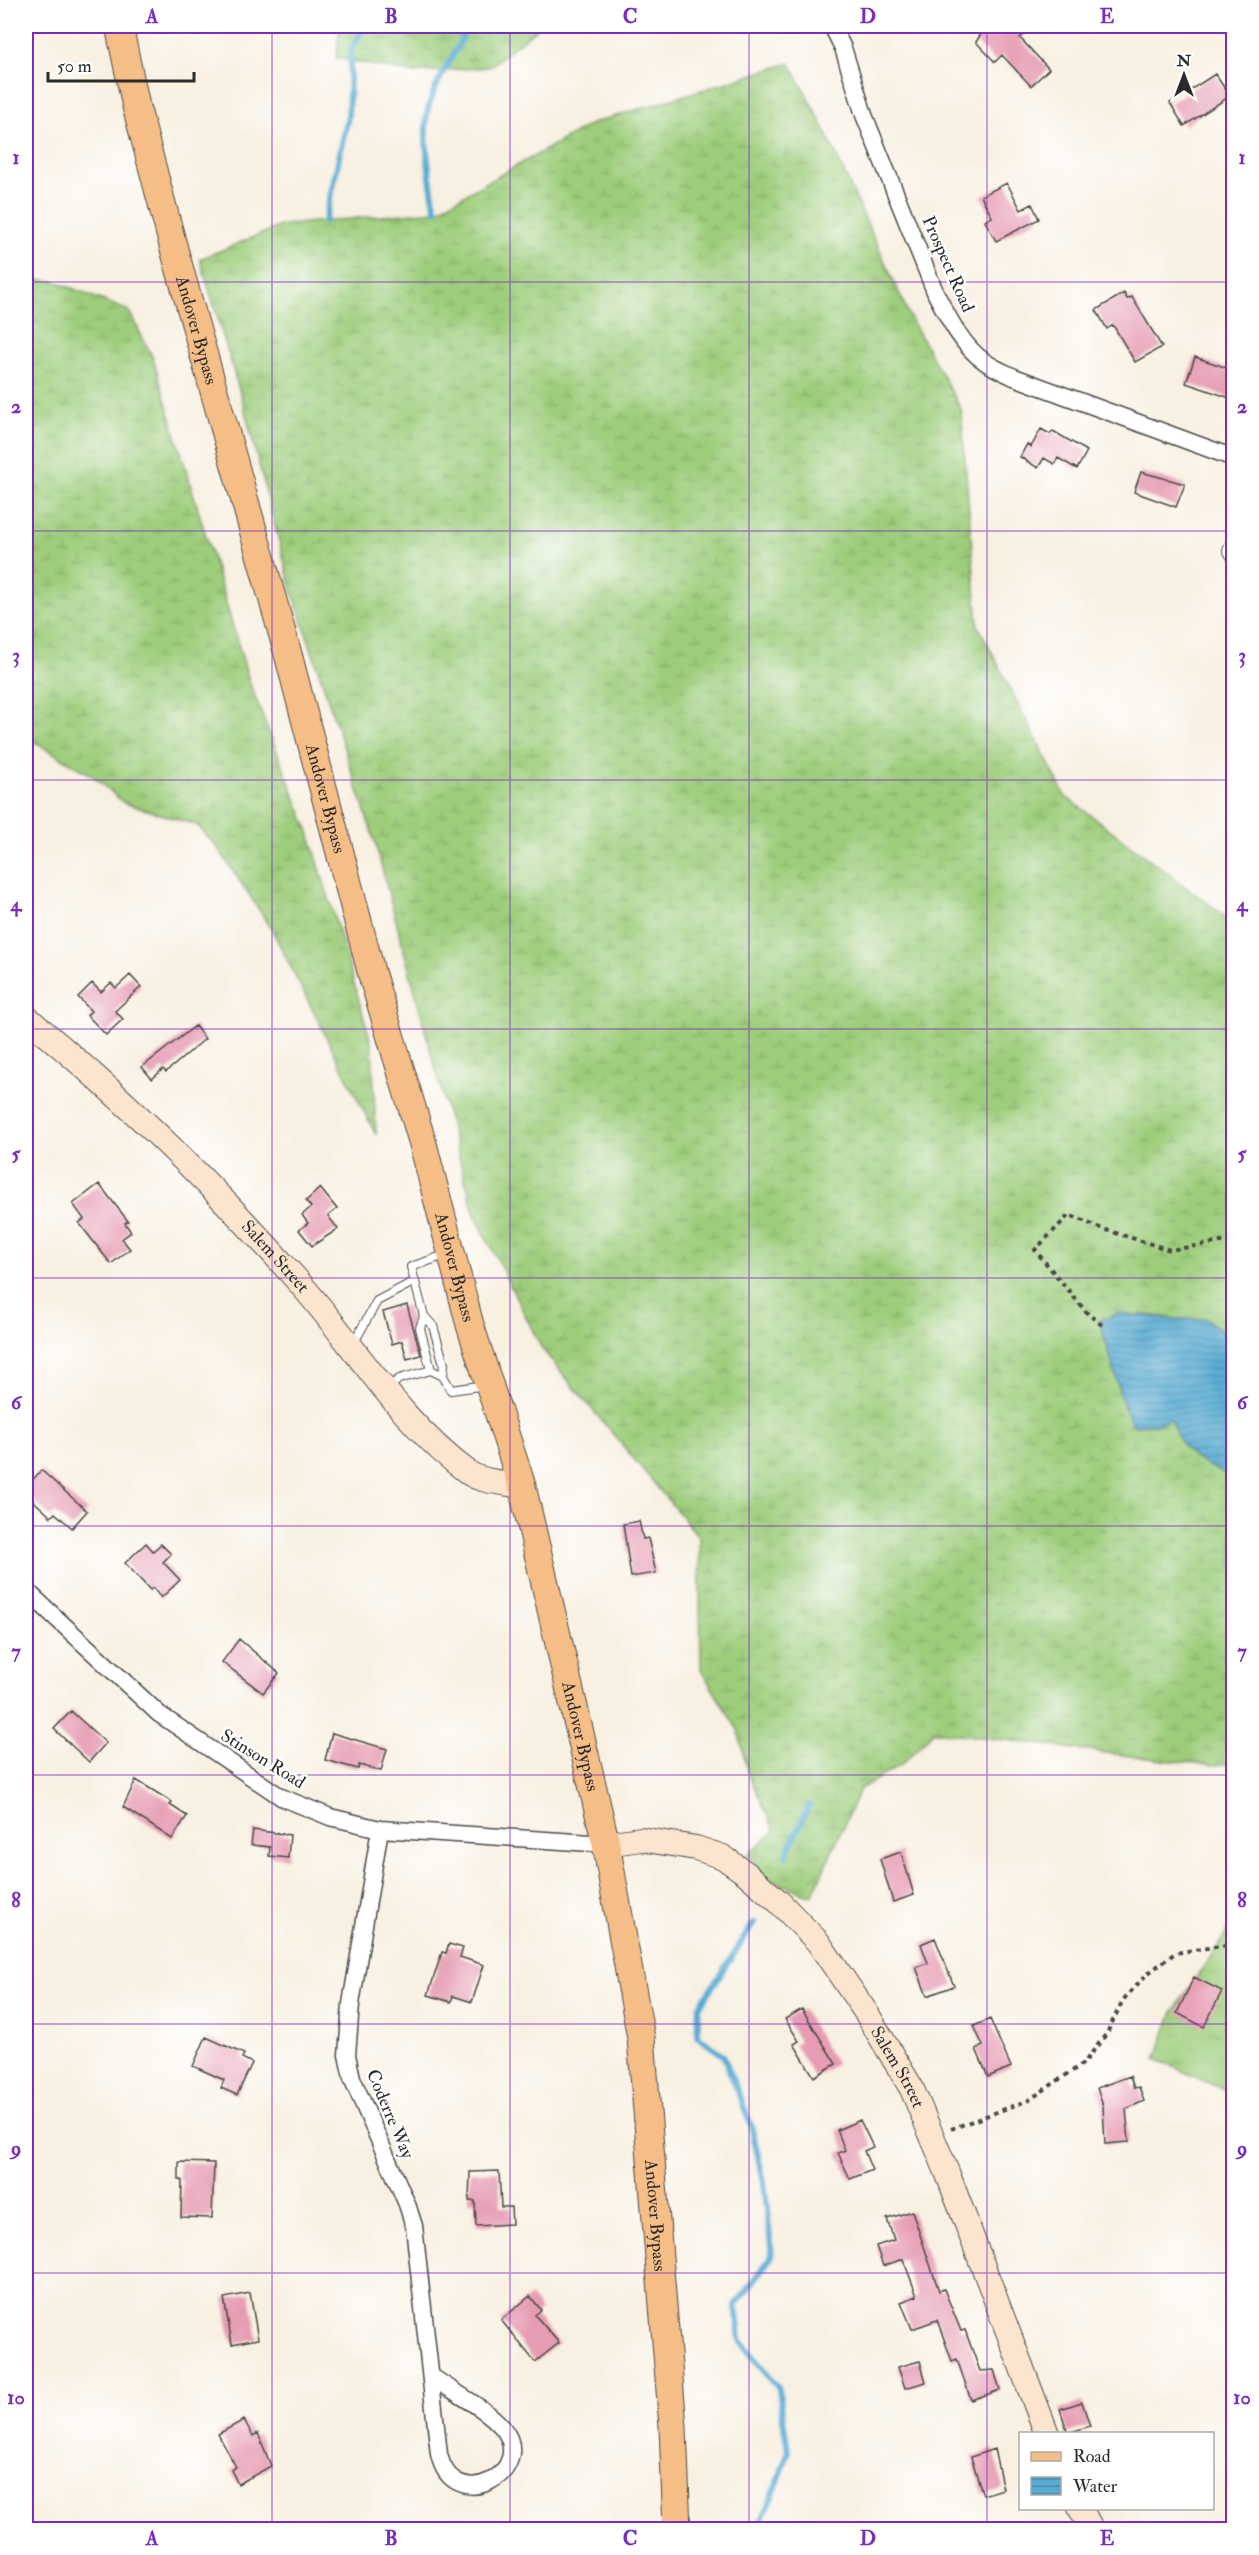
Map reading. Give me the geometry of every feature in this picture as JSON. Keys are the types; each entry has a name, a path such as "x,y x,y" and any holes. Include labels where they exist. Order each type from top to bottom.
{"main road":[{"name":"Andover Bypass","path":"119,26 136,106 174,249 288,654 372,975 423,1144 470,1325 522,1486 606,1844 641,2037 663,2296 677,2529"}],"street":[{"name":"Prospect Road","path":"835,26 864,114 936,294 946,314 974,352 984,361 1014,377 1233,458"},
{"name":"Salem Street","path":"26,1017 116,1095 229,1206 298,1280 386,1389 438,1446 472,1475 522,1486"},
{"name":"Stinson Road","path":"26,1590 159,1714 281,1797 330,1817 380,1829 606,1844"},
{"name":"Coderre Way","path":"380,1829 351,2004 347,2055 352,2078 407,2204 414,2226 439,2454 444,2469 461,2483 477,2486 492,2481 507,2464 510,2449 506,2434 497,2422 431,2376"},
{"name":"Salem Street","path":"606,1844 641,1839 696,1848 723,1857 779,1902 818,1942 867,2014 912,2088 1047,2432"},
{"path":"1081,2510 1092,2529"}],"lane":[{"path":"1233,532 1227,550 1233,562"},
{"path":"443,1376 444,1364 433,1326 424,1316 411,1268 451,1253"},
{"path":"352,1347 376,1301 415,1281"},
{"path":"424,1316 420,1328 431,1370"},
{"path":"386,1389 399,1379 431,1370 443,1376 451,1390 489,1384"}],"path":[{"path":"1102,1325 1088,1314 1035,1250 1069,1215 1100,1228 1170,1250 1233,1240"},
{"path":"932,2136 1029,2100 1076,2069 1107,2033 1123,2000 1147,1974 1175,1953 1233,1944"}],"green space":[{"path":"340,26 540,26 489,67 413,73 336,58"},
{"path":"790,63 823,126 910,317 961,409 978,625 1065,796 1233,922 1233,1340 1207,1319 1175,1319 1141,1314 1115,1369 1124,1407 1170,1419 1182,1444 1194,1458 1233,1478 1233,1763 1216,1765 1162,1760 934,1731 901,1765 860,1789 812,1896 766,1878 748,1854 775,1831 748,1774 738,1730 701,1670 699,1537 542,1349 474,1213 375,842 291,587 243,403 200,259 283,225 436,211 593,123"},
{"path":"26,279 54,281 129,311 153,358 250,684 308,829 372,1045 376,1135 270,926 217,847 197,825 124,803 93,776 26,737"},
{"path":"1230,1928 1233,1928 1233,2094 1156,2059 1173,2012"}],"water":[{"path":"1118,1313 1175,1319 1207,1319 1233,1340 1233,1478 1194,1457 1182,1444 1170,1419 1159,1424 1133,1425 1124,1407 1100,1321"}],"building":[{"path":"986,26 1034,26 1020,38 1049,69 1031,86 1002,55 995,62 976,42"},
{"path":"1215,74 1230,96 1184,126 1170,103"},
{"path":"1007,183 1021,210 1032,204 1039,219 996,241 985,221 992,217 981,196"},
{"path":"1124,293 1127,299 1132,297 1162,347 1135,362 1113,325 1107,329 1096,310"},
{"path":"1195,357 1233,370 1233,399 1186,383"},
{"path":"1041,429 1050,434 1053,431 1087,451 1077,469 1058,458 1054,464 1044,458 1038,468 1020,457 1027,444 1031,447"},
{"path":"1141,472 1185,484 1176,507 1134,492"},
{"path":"130,975 141,987 115,1011 123,1019 106,1035 87,1015 91,1011 78,997 92,983 101,992 111,983 116,988"},
{"path":"195,1026 205,1039 166,1072 163,1069 152,1079 142,1067"},
{"path":"99,1184 128,1221 125,1223 131,1232 122,1239 130,1249 111,1264 79,1223 84,1219 73,1204"},
{"path":"320,1188 337,1209 328,1216 338,1229 312,1246 299,1230 308,1223 302,1215 311,1207 306,1201"},
{"path":"407,1305 421,1355 407,1359 402,1341 392,1344 383,1312"},
{"path":"41,1470 87,1511 72,1528 55,1513 51,1517 26,1494 26,1488"},
{"path":"639,1521 643,1539 648,1538 656,1573 631,1577 623,1524"},
{"path":"146,1543 153,1551 161,1544 171,1554 163,1562 180,1580 161,1598 153,1588 150,1590 125,1563"},
{"path":"239,1639 279,1673 263,1693 222,1662"},
{"path":"71,1711 106,1743 89,1762 54,1729"},
{"path":"332,1733 387,1749 381,1771 359,1765 358,1769 325,1760"},
{"path":"136,1780 172,1802 170,1805 187,1816 172,1839 123,1807"},
{"path":"253,1830 290,1835 288,1858 269,1856 270,1847 251,1845"},
{"path":"901,1852 914,1895 893,1902 880,1859"},
{"path":"935,1938 954,1986 927,1996 916,1967 928,1963 921,1944"},
{"path":"449,1944 463,1948 460,1957 484,1965 472,2002 453,1996 451,2002 428,1995 442,1952 446,1953"},
{"path":"1194,1977 1222,1991 1204,2027 1177,2013"},
{"path":"802,2009 836,2064 814,2077 794,2044 799,2041 785,2019"},
{"path":"990,2019 1011,2067 988,2077 976,2049 983,2046 974,2026"},
{"path":"206,2037 244,2054 242,2058 252,2063 237,2095 221,2088 224,2080 193,2066"},
{"path":"1130,2076 1134,2088 1139,2087 1144,2101 1126,2109 1129,2142 1105,2144 1103,2106 1097,2088"},
{"path":"860,2120 873,2147 864,2151 872,2170 850,2179 838,2153 845,2150 837,2130"},
{"path":"179,2162 214,2163 212,2218 181,2217 182,2180 179,2180"},
{"path":"499,2171 501,2207 511,2207 512,2224 476,2226 475,2201 469,2201 470,2172"},
{"path":"912,2211 939,2291 944,2289 961,2331 965,2330 980,2371 994,2370 1000,2390 971,2400 957,2359 952,2361 937,2320 912,2329 901,2302 917,2296 903,2259 883,2266 876,2246 894,2240 887,2219"},
{"path":"250,2293 258,2339 232,2344 224,2298"},
{"path":"530,2296 541,2310 535,2315 559,2343 535,2362 501,2320"},
{"path":"920,2361 926,2382 905,2388 898,2367"},
{"path":"1082,2402 1090,2426 1068,2432 1060,2409"},
{"path":"244,2420 253,2436 258,2433 271,2466 238,2484 231,2470 236,2467 218,2434"},
{"path":"994,2449 1003,2489 983,2495 971,2457"}],"waterway":[{"path":"325,221 348,116 351,50 365,26"},
{"path":"436,211 428,160 426,119 435,90 463,37 454,26"},
{"path":"786,1856 809,1805"},
{"path":"754,1923 699,2007 697,2036 723,2055 751,2125 764,2182 772,2256 736,2305 740,2340 779,2389 788,2452 777,2485 757,2530"}]}
